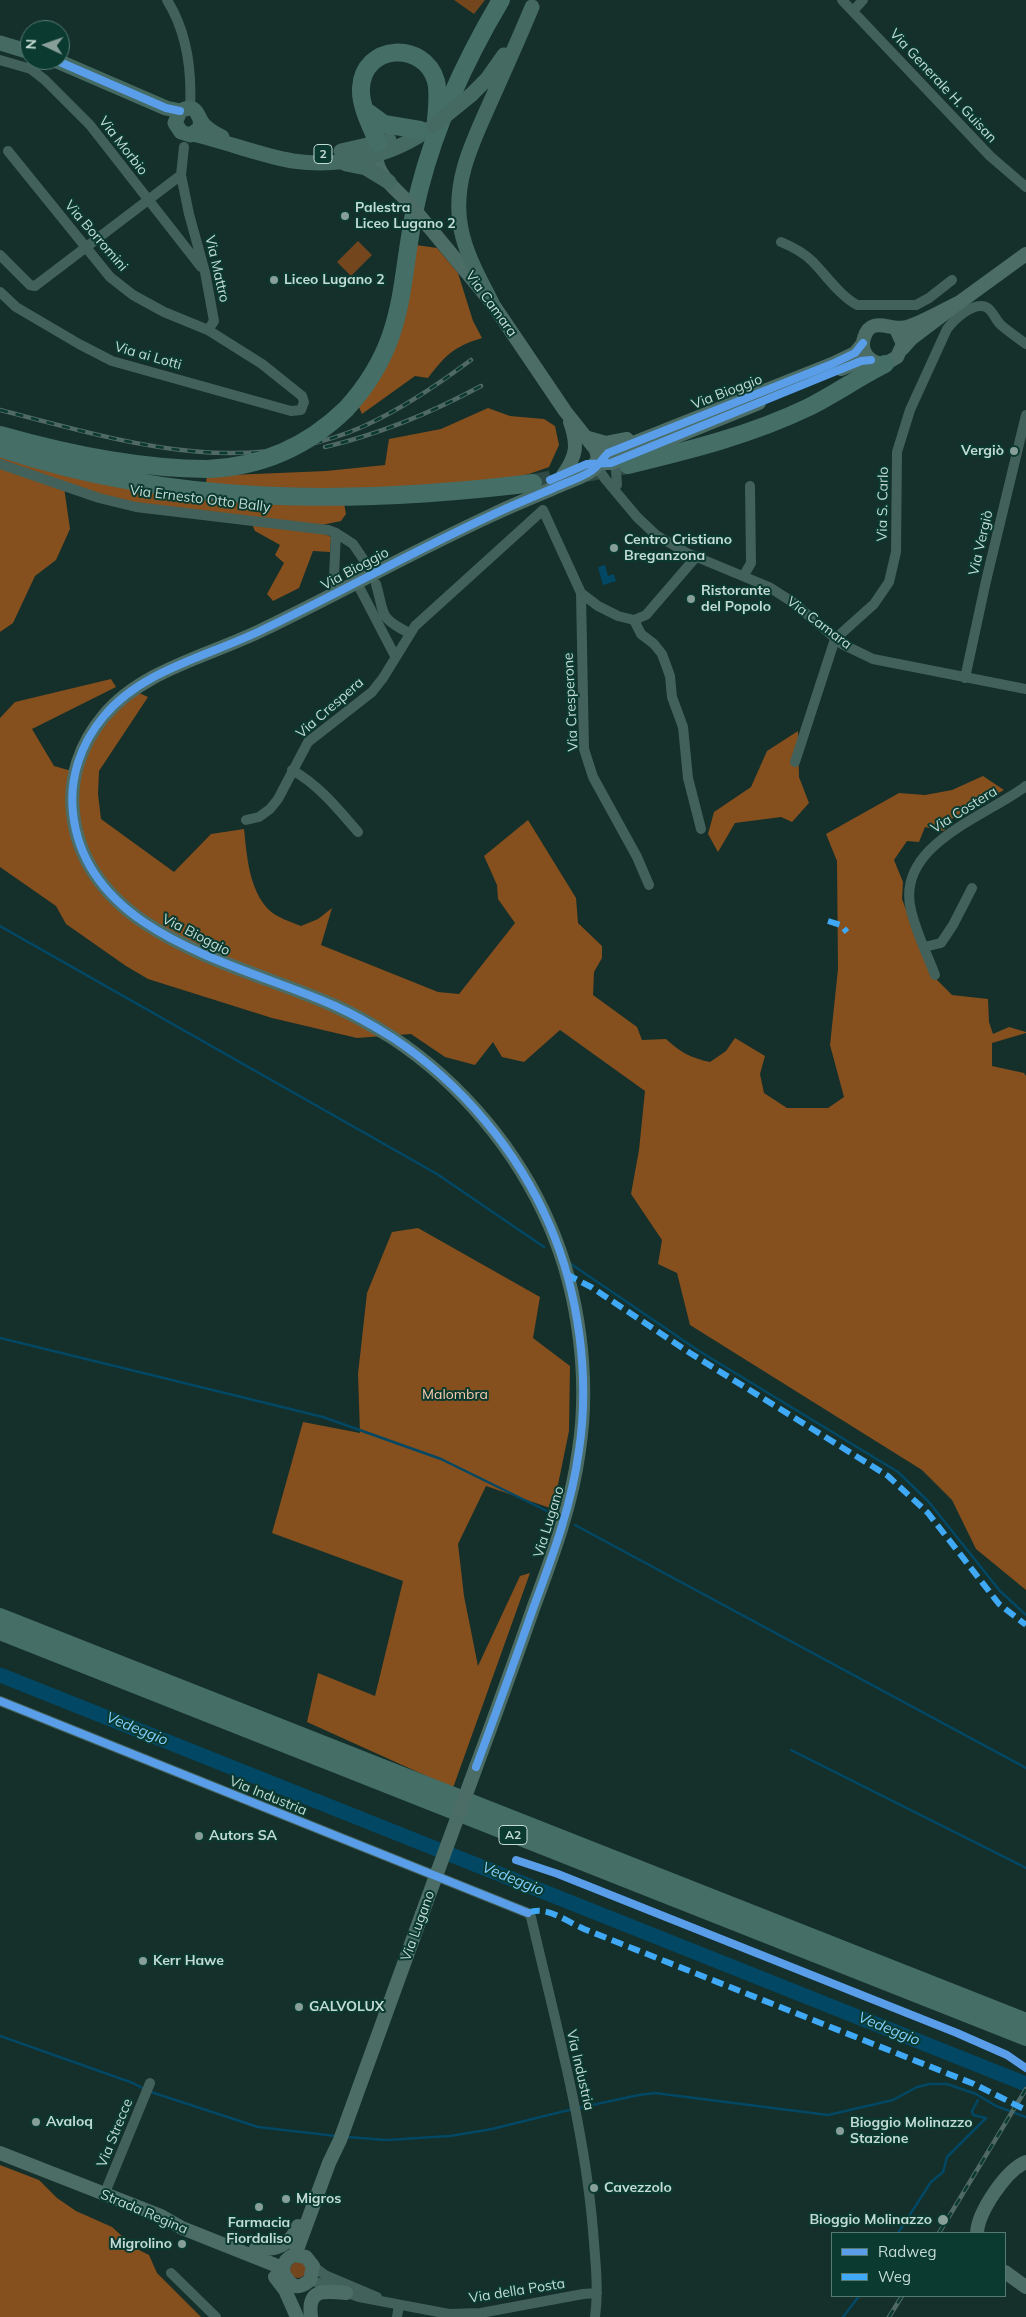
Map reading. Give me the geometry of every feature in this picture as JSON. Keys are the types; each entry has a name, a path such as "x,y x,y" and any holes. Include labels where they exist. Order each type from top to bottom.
{"highway":[{"path":"429,132 501,0"},
{"path":"0,435 55,449 129,463 167,468 207,469 250,464 291,449 320,432 346,409 372,378 394,332 404,282 413,214 438,94 436,80 427,65 414,55 391,53 377,59 369,66 364,76 361,87 378,150"},
{"path":"366,110 384,124 429,132"},
{"path":"626,461 700,447 762,427 809,407 878,362"},
{"path":"0,448 54,464 117,479 187,490 261,496 383,497 534,483"},
{"name":"A2","path":"0,1617 1026,2022"},
{"name":"A2","path":"0,1631 1026,2037"}],"main road":[{"name":"2","path":"70,66 166,108 187,126 212,131 236,146 294,161 329,162 412,140 429,132 471,96 497,66 534,3"},
{"path":"492,303 464,241 458,211 460,187 464,164 534,3"},
{"path":"0,43 20,49"},
{"name":"2","path":"267,154 323,154 378,150"},
{"name":"Via Camara","path":"378,150 409,202"},
{"name":"Via Camara","path":"378,150 377,167 409,202 492,303 598,456 600,463"},
{"path":"329,162 366,168 389,182"},
{"path":"863,343 863,349 878,362 897,358 911,339 1026,254"},
{"path":"882,324 896,329 908,327 960,302"},
{"name":"Via Bioggio","path":"431,544 589,472 608,453 832,364 855,353 863,343 867,332 871,328 882,324"},
{"path":"896,329 902,338 902,349"},
{"path":"563,474 572,461 576,438 565,411"},
{"name":"Via Camara","path":"565,411 592,457 600,463"},
{"path":"585,437 599,442 612,442 678,424"},
{"name":"Via Bioggio","path":"566,1274 549,1224 513,1159 481,1116 442,1076 393,1039 352,1015 317,999 208,957 161,933 133,913 107,890 90,866 81,848 72,806 75,776 81,755 90,735 117,702 134,688 156,676 254,634 337,594 499,506 563,474 587,464 626,461"},
{"name":"Via Lugano","path":"304,2266 328,2165 341,2136 560,1535 574,1480 580,1446 584,1392 580,1339 566,1274"},
{"path":"304,2266 283,2265 285,2278 299,2286 304,2266 309,2235 333,2167 341,2136"},
{"name":"Strada Regina","path":"0,2153 161,2216 182,2228 275,2265 285,2278 304,2317"},
{"path":"978,2232 980,2220 1003,2180 1012,2170 1026,2162"},
{"path":"256,2248 278,2248 291,2239 321,2174 328,2165"},
{"path":"161,2216 184,2222 304,2266"},
{"path":"212,2240 272,2273 285,2290 297,2317"},
{"path":"304,2266 307,2298 312,2317"},
{"path":"1006,2273 1026,2287"},
{"path":"312,2317 311,2302 319,2292 346,2293"}],"street":[{"name":"Via Mattro","path":"167,0 177,17 186,45 190,84 181,175 189,214 205,272 214,321 208,330"},
{"name":"Via Generale H. Guisan","path":"842,0 990,156 1026,187"},
{"path":"853,10 863,0"},
{"name":"Via Morbio","path":"0,60 31,69 45,80 90,125 205,272"},
{"name":"Via Borromini","path":"8,151 110,277 133,295 164,312 208,330"},
{"path":"0,255 30,284 35,286 181,175"},
{"path":"781,242 798,250 810,259 849,301 857,305 909,306 923,302 952,280"},
{"name":"Via ai Lotti","path":"0,292 16,307 112,361 136,369 223,390 291,411 299,411 302,408 303,398 262,364 208,330"},
{"path":"882,324 884,306"},
{"name":"Via S. Carlo","path":"795,762 836,639 874,604 889,582 896,552 897,452 910,410 947,329 952,322 968,311 977,306 986,307 999,323 1026,344"},
{"name":"Via Vergiò","path":"965,678 987,574 1026,415"},
{"path":"617,485 616,471 626,461"},
{"name":"Via Camara","path":"600,463 606,467 631,510"},
{"name":"Via Camara","path":"600,463 601,473 631,510 656,534 696,557 769,587 794,603 836,639 873,658 1026,689"},
{"name":"Via Ernesto Otto Bally","path":"0,464 99,498 136,507 323,528 336,533"},
{"path":"744,576 751,563 750,486"},
{"name":"Via Cresperone","path":"543,510 581,593 584,749 593,777 637,857 649,885"},
{"name":"Via Crespera","path":"246,820 259,817 270,809 278,799 308,742 372,692 383,678 409,633 543,510"},
{"path":"336,533 353,544 366,564"},
{"path":"336,533 334,576 337,594"},
{"path":"581,593 608,612 634,620 646,615 653,609 696,557"},
{"path":"357,583 395,656"},
{"path":"376,584 384,617 392,624 409,633"},
{"path":"634,620 641,634 654,644 662,654 670,676 672,697 683,728 688,778 701,828"},
{"path":"292,770 306,778 325,795 358,832"},
{"name":"Via Costera","path":"935,975 910,910 910,878 934,844 1026,786"},
{"path":"924,947 941,943 953,926 972,888"},
{"name":"Via Industria","path":"0,1702 528,1914 531,1917 576,2109 591,2208 597,2293"},
{"name":"Via Strecce","path":"104,2194 150,2083"},
{"name":"Via della Posta","path":"304,2266 394,2304"},
{"name":"Via della Posta","path":"304,2266 346,2293 449,2314 481,2313 597,2293"},
{"path":"171,2273 216,2317"},
{"path":"595,2317 597,2293"},
{"path":"394,2304 398,2317"}],"shaded area":[{"path":"454,0 485,0 474,14"},
{"path":"358,241 372,255 351,276 337,262"},
{"path":"298,2262 304,2264 306,2270 304,2276 298,2278 292,2276 290,2270 292,2264"}],"green space":[{"path":"416,245 437,248 458,273 473,321 482,338 464,345 451,353 428,378 415,376 362,414 358,405"},
{"path":"488,408 510,416 544,419 555,426 559,445 549,467 529,474 492,482 441,486 294,491 206,483 207,476 326,471 385,465 389,439 441,429"},
{"path":"0,451 68,473 344,503 346,514 341,521 312,527 331,537 330,552 313,551 299,588 273,601 267,594 284,563 275,555 280,545 255,531 250,520 173,513 64,487 70,529 56,560 35,576 13,623 0,632"},
{"path":"111,679 116,687 32,729 54,766 79,773 90,747 109,719 139,693 148,697 99,771 98,794 101,819 174,872 211,834 244,829 253,883 262,902 272,913 301,926 318,919 332,908 321,945 438,992 459,994 515,923 498,899 497,885 484,856 528,820 576,898 578,923 602,946 602,958 594,972 593,995 637,1027 642,1040 666,1039 676,1048 697,1059 710,1062 726,1051 735,1038 765,1056 760,1074 764,1093 787,1108 828,1108 844,1097 830,1045 838,969 837,861 826,834 899,793 925,795 952,790 983,776 1004,790 953,818 944,831 925,827 919,842 907,841 894,860 903,882 902,899 930,973 952,995 988,999 989,1022 993,1034 1009,1027 1026,1032 992,1043 992,1066 1024,1073 1026,1076 1026,1590 976,1549 952,1500 922,1470 690,1325 677,1273 658,1264 662,1240 631,1194 639,1150 645,1091 560,1030 524,1062 502,1057 493,1042 475,1065 445,1057 411,1034 357,1038 272,1018 148,979 66,924 56,906 0,867 0,718 15,702"},
{"path":"798,731 799,777 809,803 792,822 781,817 735,823 718,852 708,834 714,812 751,787 767,751"},
{"name":"Malombra","path":"418,1228 540,1297 533,1338 570,1366 569,1431 553,1509 486,1486 458,1544 464,1596 478,1666 520,1576 530,1573 453,1788 307,1722 318,1673 375,1696 403,1581 272,1533 303,1422 360,1433 358,1374 367,1293 392,1232"},
{"path":"0,2165 39,2180 57,2198 76,2211 112,2227 135,2248 149,2255 157,2273 201,2317 0,2317"}],"water":[{"path":"605,565 608,576 614,574 616,581 603,585 598,567"}],"waterway":[{"path":"0,926 437,1174 544,1247"},
{"path":"571,1264 699,1351 898,1472 928,1501 1000,1591 1026,1615"},
{"path":"0,1338 323,1417 441,1459 555,1515"},
{"path":"575,1525 1026,1768"},
{"name":"Vedeggio","path":"0,1675 1026,2084"},
{"path":"791,1750 1026,1868"},
{"path":"0,2036 133,2083 144,2089"},
{"path":"578,2108 655,2093 828,2115 893,2100 917,2087 930,2084 947,2084 976,2094 996,2106 1026,2117"},
{"path":"151,2092 258,2127 336,2136"},
{"path":"899,2232 931,2182 943,2172 947,2157 986,2118 973,2115 972,2111 978,2100"},
{"path":"347,2137 387,2140 450,2136 492,2129 573,2109"},
{"path":"843,2317 858,2297"}],"tunnel":[{"path":"533,483 628,465"}],"railway":[{"path":"0,410 90,433 181,450 226,453 271,451 316,443 362,427 419,396 471,360"},
{"path":"325,447 366,436 405,422 481,386"},
{"path":"940,2232 1026,2089"},
{"path":"889,2317 901,2297"}],"marked path":[{"path":"828,921 841,925 847,932"},
{"path":"566,1274 591,1287 690,1353 888,1476 928,1513 999,1604 1026,1625"},
{"path":"528,1913 535,1911 549,1912 584,1929 974,2084 1026,2110"}],"cycle path":[{"path":"70,66 166,108 180,111"},
{"path":"476,1767 555,1548 572,1490 579,1450 583,1394 580,1336 568,1279 550,1226 522,1171 504,1145 464,1097 418,1056 393,1038 342,1009 215,959 174,940 137,917 106,890 84,855 73,813 73,787 78,761 89,738 104,716 120,700 157,675 262,630 405,557 509,507 584,476 592,471 608,453 832,364 855,353 863,343"},
{"path":"550,480 587,464 611,463 861,361 871,360"},
{"path":"0,1701 528,1913"},
{"path":"516,1860 558,1874 957,2033 1007,2055 1026,2068"}],"place":[{"name":"Palestra Liceo Lugano 2","path":"345,216"},
{"name":"Liceo Lugano 2","path":"274,280"},
{"name":"Vergiò","path":"1014,451"},
{"name":"Centro Cristiano Breganzona","path":"614,548"},
{"name":"Ristorante del Popolo","path":"691,599"},
{"name":"Autors SA","path":"199,1836"},
{"name":"Kerr Hawe","path":"143,1961"},
{"name":"GALVOLUX","path":"299,2007"},
{"name":"Avaloq","path":"36,2122"},
{"name":"Bioggio Molinazzo Stazione","path":"840,2131"},
{"name":"Cavezzolo","path":"594,2188"},
{"name":"Migros","path":"286,2199"},
{"name":"Farmacia Fiordaliso","path":"259,2207"},
{"name":"Bioggio Molinazzo","path":"943,2220"},
{"name":"Migrolino","path":"182,2244"}]}
